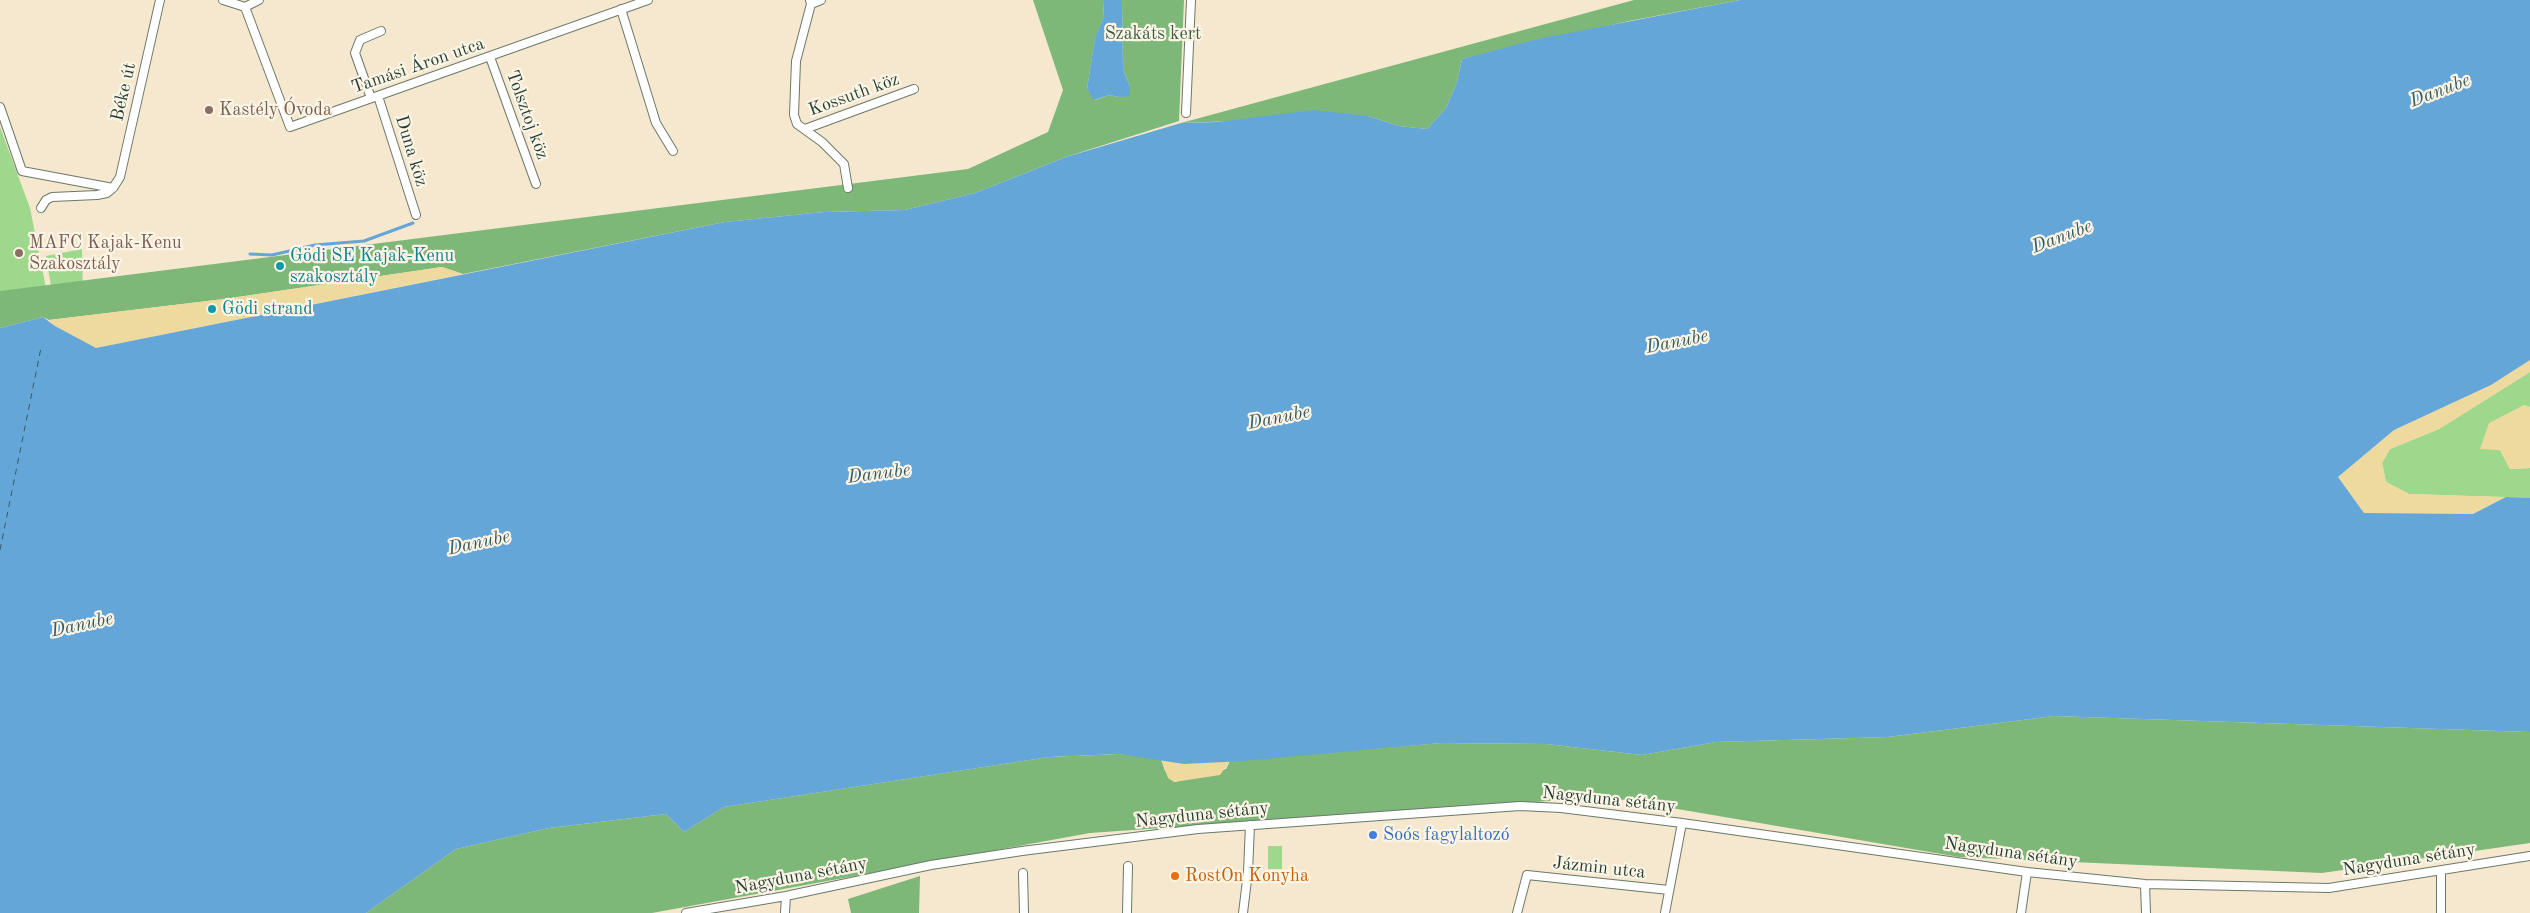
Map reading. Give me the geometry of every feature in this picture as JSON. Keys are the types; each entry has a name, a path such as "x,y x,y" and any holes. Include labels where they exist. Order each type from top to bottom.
{"street":[{"name":"Béke út","path":"114,188 120,177 160,0"},
{"path":"223,0 245,7 259,0"},
{"name":"Tamási Áron utca","path":"245,7 290,127 648,0"},
{"path":"821,0 811,2 796,61 794,115 797,124 822,142 844,164 848,188"},
{"path":"1186,112 1191,0"},
{"path":"621,9 656,123 673,150"},
{"name":"Duna köz","path":"382,31 360,40 355,53 375,97 416,215"},
{"name":"Tolsztoj köz","path":"490,57 536,184"},
{"name":"Kossuth köz","path":"804,129 914,89"},
{"path":"0,107 22,171 114,188"},
{"path":"41,208 46,200 52,197 97,195 114,188"},
{"name":"Nagyduna sétány","path":"686,913 704,912 786,896 930,865 1013,852 1198,829 1520,806 1561,808 1682,823 2027,872 2145,884 2329,888 2530,856"},
{"path":"1665,913 1682,823"},
{"path":"1243,913 1248,872 1250,825"},
{"path":"1128,866 1128,913"},
{"path":"2021,913 2027,872"},
{"path":"1023,873 1024,913"},
{"path":"2441,873 2441,913"},
{"name":"Jázmin utca","path":"1517,913 1527,875 1669,890"},
{"path":"2145,884 2146,913"},
{"path":"785,913 786,896"}],"green space":[{"name":"Szakáts kert","path":"1033,0 1103,0 1104,17 1095,39 1087,89 1095,100 1109,95 1119,97 1130,86 1123,70 1122,0 1184,0 1179,121 1066,157 975,193 905,210 824,212 725,222 463,274 442,267 224,299 49,320 43,317 0,328 0,291 968,169 1048,132 1063,90"},
{"path":"1634,0 1740,0 1629,21 1462,59 1457,82 1446,108 1427,129 1399,126 1368,116 1181,123"},
{"name":"MAFC Kajak-Kenu Szakosztály","path":"0,127 30,208 48,298 0,303"},
{"path":"82,249 83,296 53,299 46,256"},
{"path":"2530,372 2530,407 2524,405 2481,448 2500,450 2510,469 2530,468 2530,498 2409,494 2386,482 2382,463 2390,449 2439,429"},
{"path":"2054,716 2530,732 2530,843 2322,873 1959,857 1607,797 1090,833 652,913 366,913 456,849 549,828 666,814 684,832 724,807 1049,757 1119,754 1161,759 1165,771 1175,782 1226,769 1230,761 1441,743 1546,744 1642,755 1716,742 1888,737"},
{"path":"1268,846 1282,846 1282,869 1268,869"},
{"path":"920,876 919,913 851,913 848,899"}],"sand":[{"name":"Gödi strand","path":"442,267 463,274 96,348 55,326 49,320 224,299"},
{"path":"2530,360 2530,372 2439,429 2390,449 2382,463 2386,482 2409,494 2506,497 2473,514 2364,513 2338,477 2394,430 2491,385"},
{"path":"2524,405 2530,407 2530,468 2510,469 2500,450 2480,449 2489,423"},
{"path":"1161,759 1184,764 1230,761 1220,775 1174,782 1168,778"}],"water":[{"path":"1103,0 1122,0 1123,70 1130,86 1130,96 1119,97 1109,95 1094,100 1087,89 1095,38 1104,17"},
{"name":"Danube","path":"1740,0 2530,0 2530,360 2491,385 2394,430 2338,477 2364,513 2473,514 2506,497 2530,498 2530,732 2054,716 1888,737 1716,742 1642,755 1546,744 1441,743 1244,761 1184,764 1119,754 1049,757 724,807 684,832 666,814 549,828 456,849 366,913 0,913 0,328 43,317 55,326 96,348 725,222 824,212 905,210 975,193 1066,157 1181,123 1217,122 1313,110 1368,116 1399,126 1427,129 1446,108 1457,82 1462,59 1538,39"}],"waterway":[{"path":"250,254 272,255 315,245 364,241 413,223"}],"ferry route":[{"path":"0,550 41,348"}],"place":[{"name":"Kastély Óvoda","path":"209,110"},
{"name":"MAFC Kajak-Kenu Szakosztály","path":"19,253"},
{"name":"Gödi SE Kajak-Kenu szakosztály","path":"280,266"},
{"name":"Gödi strand","path":"212,309"},
{"name":"Soós fagylaltozó","path":"1373,835"},
{"name":"RostOn Konyha","path":"1175,876"}]}
